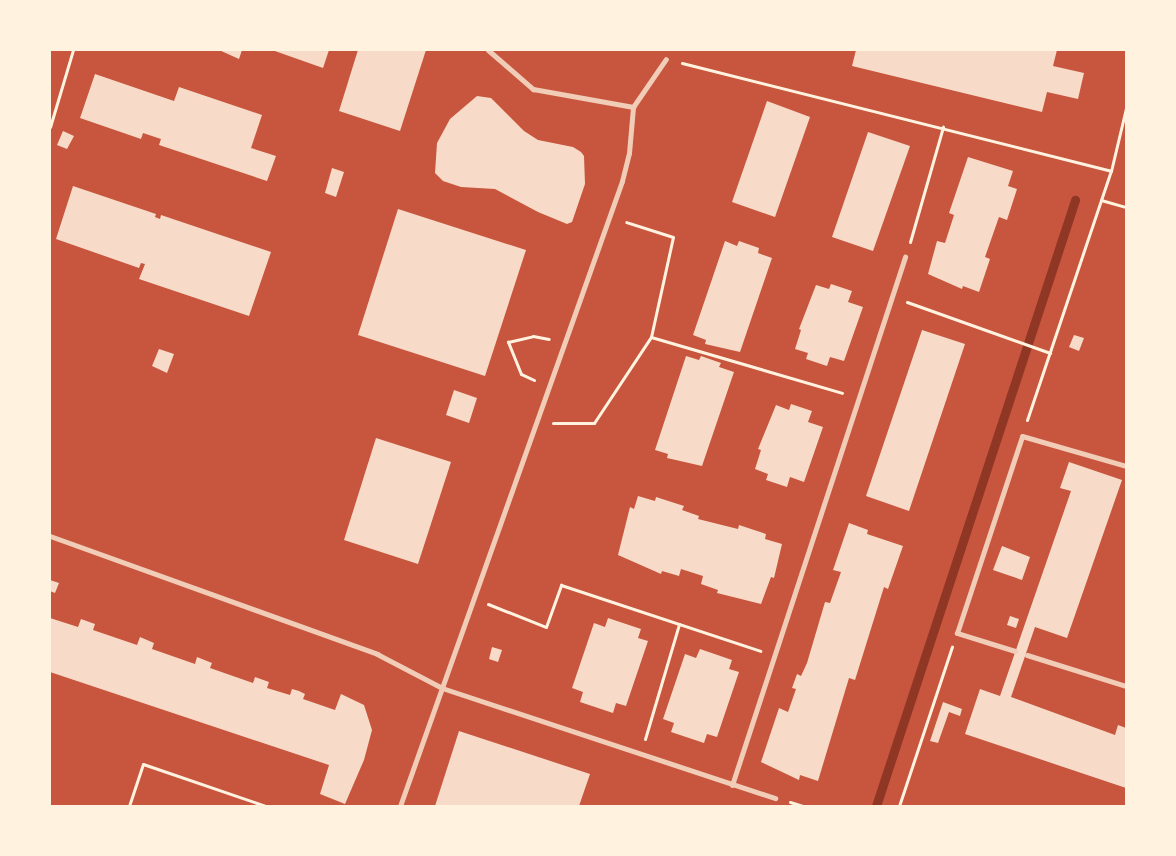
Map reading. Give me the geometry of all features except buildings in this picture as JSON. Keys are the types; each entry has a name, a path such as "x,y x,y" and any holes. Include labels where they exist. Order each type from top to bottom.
{"street":[{"path":"488,50 533,89 633,107"},
{"path":"400,806 622,180 630,153 633,107 666,59"},
{"path":"732,785 905,258"},
{"path":"1015,651 957,633 1022,436 1126,466"},
{"path":"50,536 377,654 442,688 775,798"},
{"path":"1026,655 1126,686"}],"path":[{"path":"50,127 73,50"},
{"path":"666,59 1111,171"},
{"path":"1022,436 1111,171 1126,108"},
{"path":"905,258 943,128"},
{"path":"1101,200 1126,208"},
{"path":"558,425 594,423 651,338 673,237 625,221"},
{"path":"892,296 1050,353"},
{"path":"549,386 521,374 508,342 533,336 564,342"},
{"path":"651,338 858,398"},
{"path":"474,599 546,627 561,585 774,656"},
{"path":"640,753 678,624"},
{"path":"899,806 957,633"},
{"path":"129,806 143,764 266,806"}],"waterway":[{"path":"876,806 1075,200"}]}
